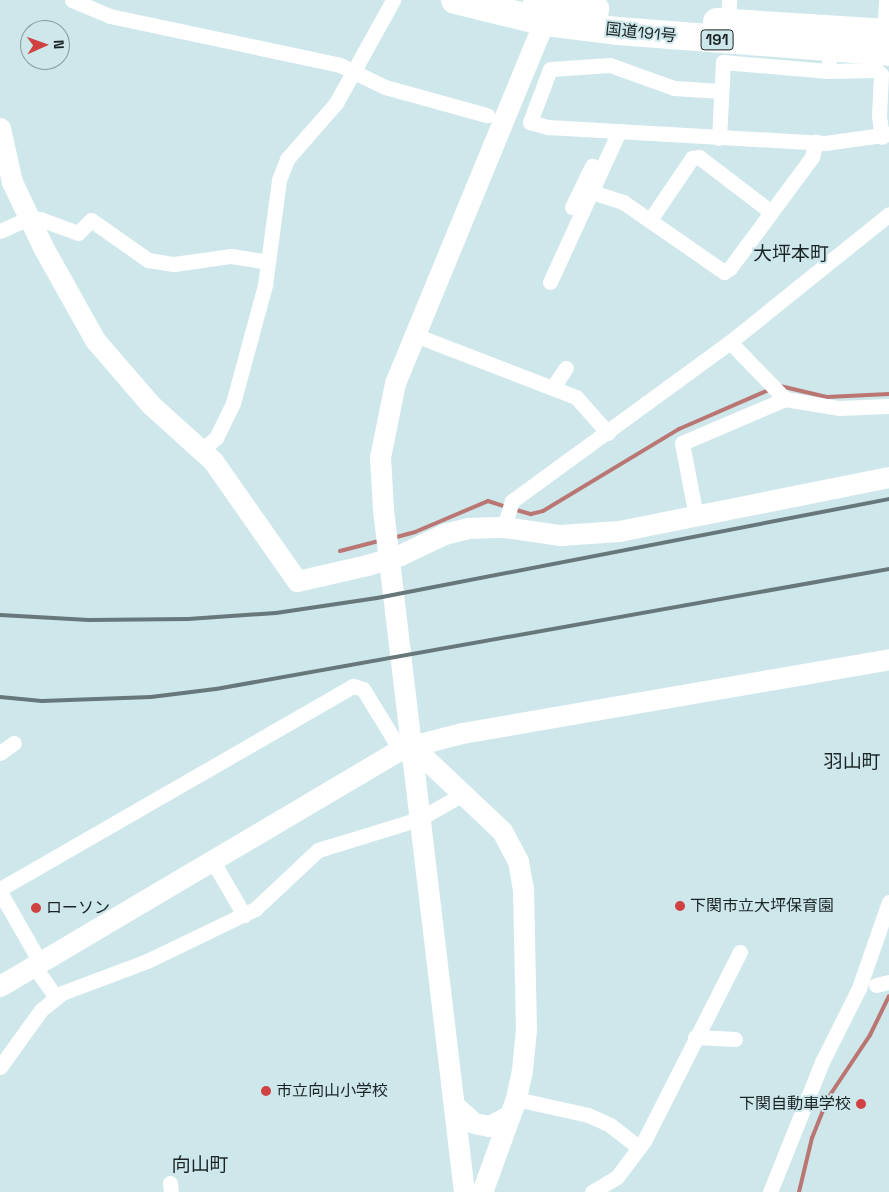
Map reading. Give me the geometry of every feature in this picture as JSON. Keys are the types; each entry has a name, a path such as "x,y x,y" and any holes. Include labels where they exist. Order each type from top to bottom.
{"highway":[{"name":"国道191号","path":"454,0 547,6 728,11 887,39"},
{"name":"国道191号","path":"547,6 829,60 887,39"}],"street":[{"path":"72,0 110,16 216,36 355,71 385,87 487,115"},
{"path":"202,450 216,438 233,403 263,295 279,180 287,159 336,103 393,0"},
{"path":"886,0 887,39"},
{"path":"464,1192 445,1011 380,480 382,432 402,367 547,6"},
{"path":"719,138 723,62 829,60 876,70 881,74 879,116 886,136 854,138 838,143 719,138 548,127 530,122 550,69 610,65 674,88 720,91"},
{"path":"0,128 12,182 29,218 95,340 150,404 213,461 297,581 400,555 444,534 468,528 505,522 560,535 619,531 889,477"},
{"path":"549,282 592,192 612,131"},
{"path":"572,207 604,142 612,131"},
{"path":"592,192 623,202 724,272 730,268 812,157 816,141"},
{"path":"650,220 692,158 699,157 771,212"},
{"path":"505,522 512,501 608,433 730,342 889,214"},
{"path":"0,231 29,218 51,221 78,233 91,220 138,254 162,263 231,256 268,262"},
{"path":"415,335 553,387 583,402 608,433"},
{"path":"730,342 781,397"},
{"path":"553,387 566,368"},
{"path":"696,516 682,443 781,397 839,408 889,406"},
{"path":"0,986 212,860 406,749 462,733 889,659"},
{"path":"56,998 0,891 353,686 363,689 406,749 502,831 521,874 526,928 526,1029 522,1070 513,1107 482,1192"},
{"path":"0,753 14,743"},
{"path":"0,1067 41,1010 56,998 147,961 244,914 266,901 318,850 419,819 461,795"},
{"path":"212,860 244,914"},
{"path":"770,1192 822,1062 859,988 889,902"},
{"path":"592,1192 617,1177 639,1148 740,952"},
{"path":"695,1037 735,1039"},
{"path":"454,1104 464,1117 480,1126 498,1124 513,1107"},
{"path":"513,1107 588,1115 610,1125 639,1148"},
{"path":"778,1192 789,1162 783,1160"}],"waterway":[{"path":"780,386 827,397 889,394"},
{"path":"513,509 531,514 543,511 679,429 771,389"},
{"path":"393,538 415,532 488,501 506,507"},
{"path":"340,551 379,541"},
{"path":"799,1192 812,1138 828,1098 870,1035 889,996"}],"railway":[{"path":"0,615 89,620 188,619 276,613 377,598 889,499"},
{"path":"0,697 42,701 151,697 216,689 889,569"}],"place":[{"name":"下関市立大坪保育園","path":"680,906"},
{"name":"ローソン","path":"36,908"},
{"name":"市立向山小学校","path":"266,1091"},
{"name":"下関自動車学校","path":"861,1104"}],"district":[{"name":"大坪本町","path":"791,254"},
{"name":"羽山町","path":"852,762"},
{"name":"向山町","path":"200,1165"}]}
